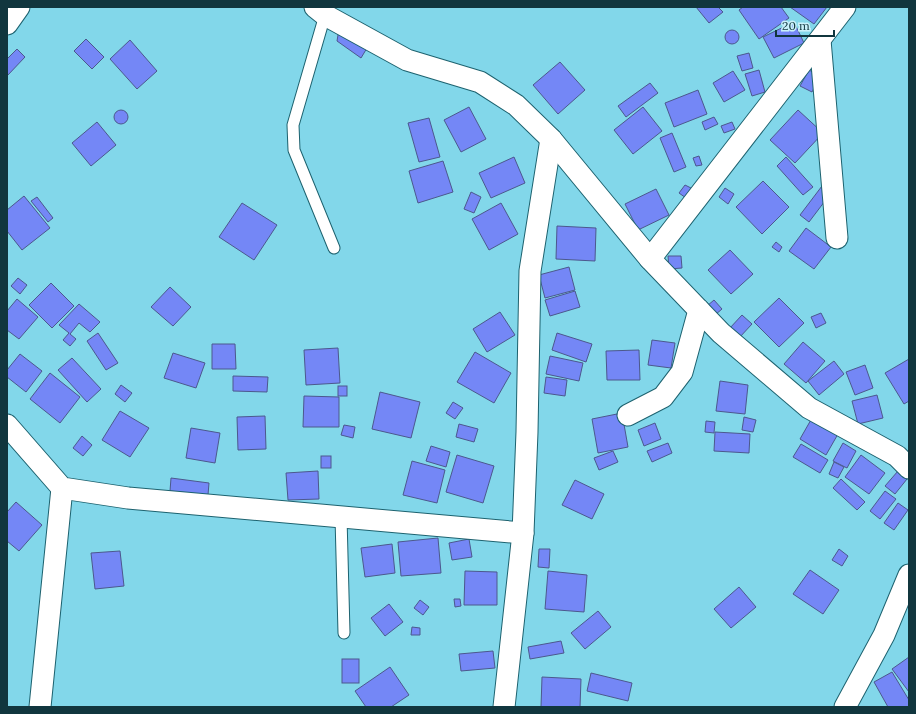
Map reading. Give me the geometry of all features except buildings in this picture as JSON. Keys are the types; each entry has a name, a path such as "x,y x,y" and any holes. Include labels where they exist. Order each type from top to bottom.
{"street":[{"path":"7,24 19,7"},
{"path":"650,259 845,7"},
{"path":"320,11 407,60 480,82 516,105 551,139 650,259 721,333 809,408 897,456 909,468"},
{"path":"820,40 837,238"},
{"path":"504,707 523,533 527,432 530,271 551,139"},
{"path":"628,415 662,397 682,372 699,310"},
{"path":"7,425 62,488 128,498 523,533"},
{"path":"40,707 62,488"},
{"path":"845,707 884,635 909,575"}],"lane":[{"path":"320,11 293,125 294,150 334,248"},
{"path":"341,517 344,634"}]}
